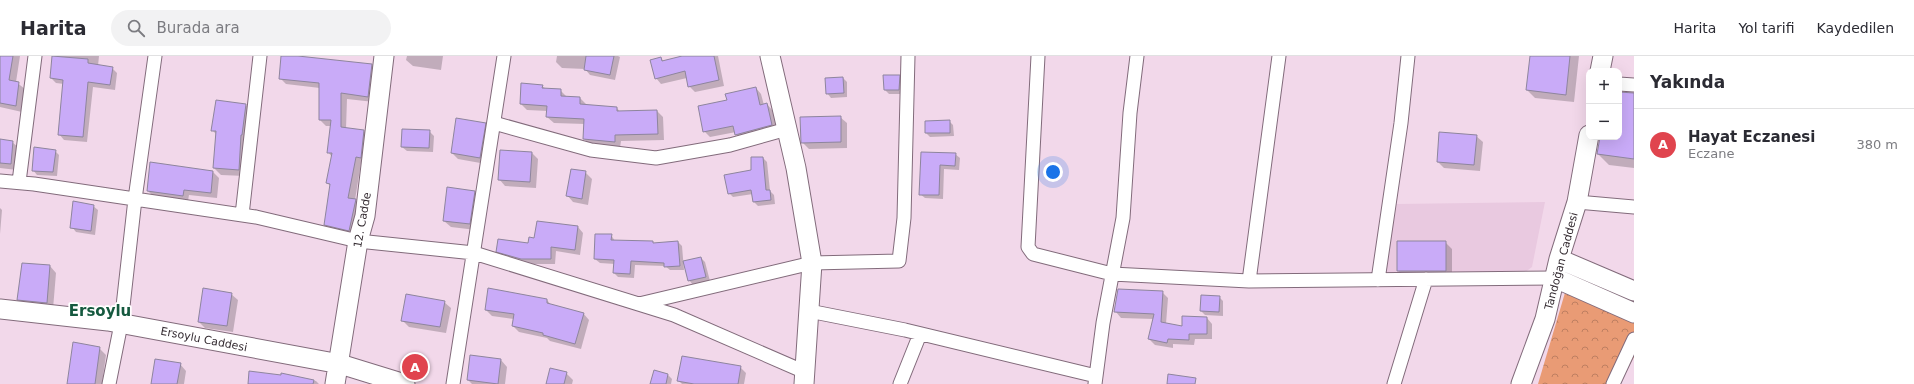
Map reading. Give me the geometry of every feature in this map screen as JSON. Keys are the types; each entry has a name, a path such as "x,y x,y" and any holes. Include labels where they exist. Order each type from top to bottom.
{"street":[{"path":"19,182 35,56"},
{"path":"108,384 122,324 135,199 155,56"},
{"path":"242,215 260,56"},
{"name":"12. Cadde","path":"335,384 340,364 358,240 365,216 384,56"},
{"path":"454,384 504,56"},
{"path":"0,181 19,182 242,215 358,240 474,253 674,315 804,378 812,262 796,168 770,56"},
{"path":"639,304 812,262 900,261 904,218 908,56"},
{"path":"1038,56 1028,247 1033,254 1112,274 1249,280 1555,278 1634,313"},
{"path":"809,311 920,334 1095,380 1103,323 1123,218 1130,113 1138,56"},
{"path":"1249,280 1279,56"},
{"path":"1378,280 1401,123 1408,56"},
{"path":"1601,68 1603,56"},
{"path":"1622,84 1634,85"},
{"path":"494,123 592,150 656,158 730,145 787,129"},
{"name":"Tandoğan Caddesi","path":"1521,384 1545,319 1559,259 1577,202 1588,140"},
{"path":"1577,202 1634,207"},
{"path":"1559,259 1634,291"},
{"path":"1394,384 1426,279"},
{"name":"Ersoylu Caddesi","path":"0,309 122,324 340,364 405,384"},
{"path":"900,384 920,334"},
{"path":"1613,384 1634,339"}],"shaded area":[{"path":"1545,202 1532,267 1524,273 1384,275 1397,204"}],"green space":[{"path":"1567,286 1634,312 1634,357 1619,384 1538,384"}],"building":[{"path":"0,56 13,56 9,80 19,82 16,106 0,103"},
{"path":"52,56 88,59 88,63 113,67 110,85 88,82 83,137 58,135 63,80 50,78"},
{"path":"281,56 298,56 372,64 368,97 341,93 341,127 364,130 361,158 356,157 348,198 356,199 349,231 324,225 330,184 326,183 332,153 327,153 331,120 319,120 319,83 279,79"},
{"path":"586,56 614,56 610,75 584,70"},
{"path":"682,56 714,56 719,80 688,87 685,71 655,79 650,60 661,57 662,61"},
{"path":"1530,56 1570,56 1566,95 1526,90"},
{"path":"883,75 900,75 899,90 884,90"},
{"path":"843,77 844,93 826,94 825,78"},
{"path":"521,83 543,85 542,88 561,89 561,96 580,97 580,104 617,107 617,111 657,110 658,134 615,135 615,142 583,139 584,119 546,117 547,106 520,104"},
{"path":"756,87 760,105 767,103 772,125 735,135 733,126 703,132 698,106 727,100 725,94"},
{"path":"1622,92 1634,93 1634,159 1597,154 1599,140 1622,140"},
{"path":"216,100 246,104 241,135 239,170 213,168 216,131 211,131"},
{"path":"841,116 841,142 801,143 800,117"},
{"path":"456,118 486,123 480,158 451,153"},
{"path":"950,120 950,133 925,133 925,121"},
{"path":"402,129 430,130 429,148 401,147"},
{"path":"1439,132 1477,135 1474,165 1437,162"},
{"path":"0,139 13,141 11,164 0,163"},
{"path":"34,147 56,150 53,172 32,171"},
{"path":"500,150 532,152 530,182 498,180"},
{"path":"921,152 956,153 955,166 940,165 939,195 919,195"},
{"path":"751,157 763,157 766,190 770,190 771,200 753,202 751,190 728,194 724,175 751,170"},
{"path":"150,162 213,171 211,193 184,190 183,196 147,191"},
{"path":"571,169 586,171 582,199 566,196"},
{"path":"447,187 475,191 470,224 443,221"},
{"path":"73,201 94,205 91,231 70,228"},
{"path":"537,221 578,226 575,250 551,247 551,259 521,259 496,252 498,239 528,243 529,237 534,238"},
{"path":"595,234 612,234 611,240 653,241 653,243 678,241 680,266 664,267 664,263 631,261 630,274 613,273 614,260 594,259"},
{"path":"1397,241 1446,241 1446,271 1397,271"},
{"path":"701,257 706,277 688,281 683,261"},
{"path":"22,263 50,265 47,303 17,300"},
{"path":"203,288 232,293 227,326 198,322"},
{"path":"488,288 547,299 547,303 584,313 575,344 543,335 543,333 512,326 514,314 485,310"},
{"path":"1118,289 1163,291 1161,322 1182,326 1182,316 1207,317 1207,334 1189,334 1189,340 1168,339 1167,343 1148,339 1154,314 1114,312"},
{"path":"406,294 445,301 440,327 401,321"},
{"path":"1201,295 1220,296 1219,312 1200,311"},
{"path":"73,342 100,347 95,384 67,384"},
{"path":"470,355 501,359 498,384 467,380"},
{"path":"682,356 741,366 738,384 694,384 677,381"},
{"path":"155,359 181,363 177,384 151,384"},
{"path":"550,368 567,372 564,384 546,384"},
{"path":"654,370 668,374 666,384 650,384"},
{"path":"249,371 281,375 281,373 314,380 313,384 248,384"},
{"path":"1168,374 1196,378 1195,384 1167,384"}],"place":[{"name":"Hayat Eczanesi","path":"415,367"}],"district":[{"name":"Ersoylu","path":"100,311"}]}
